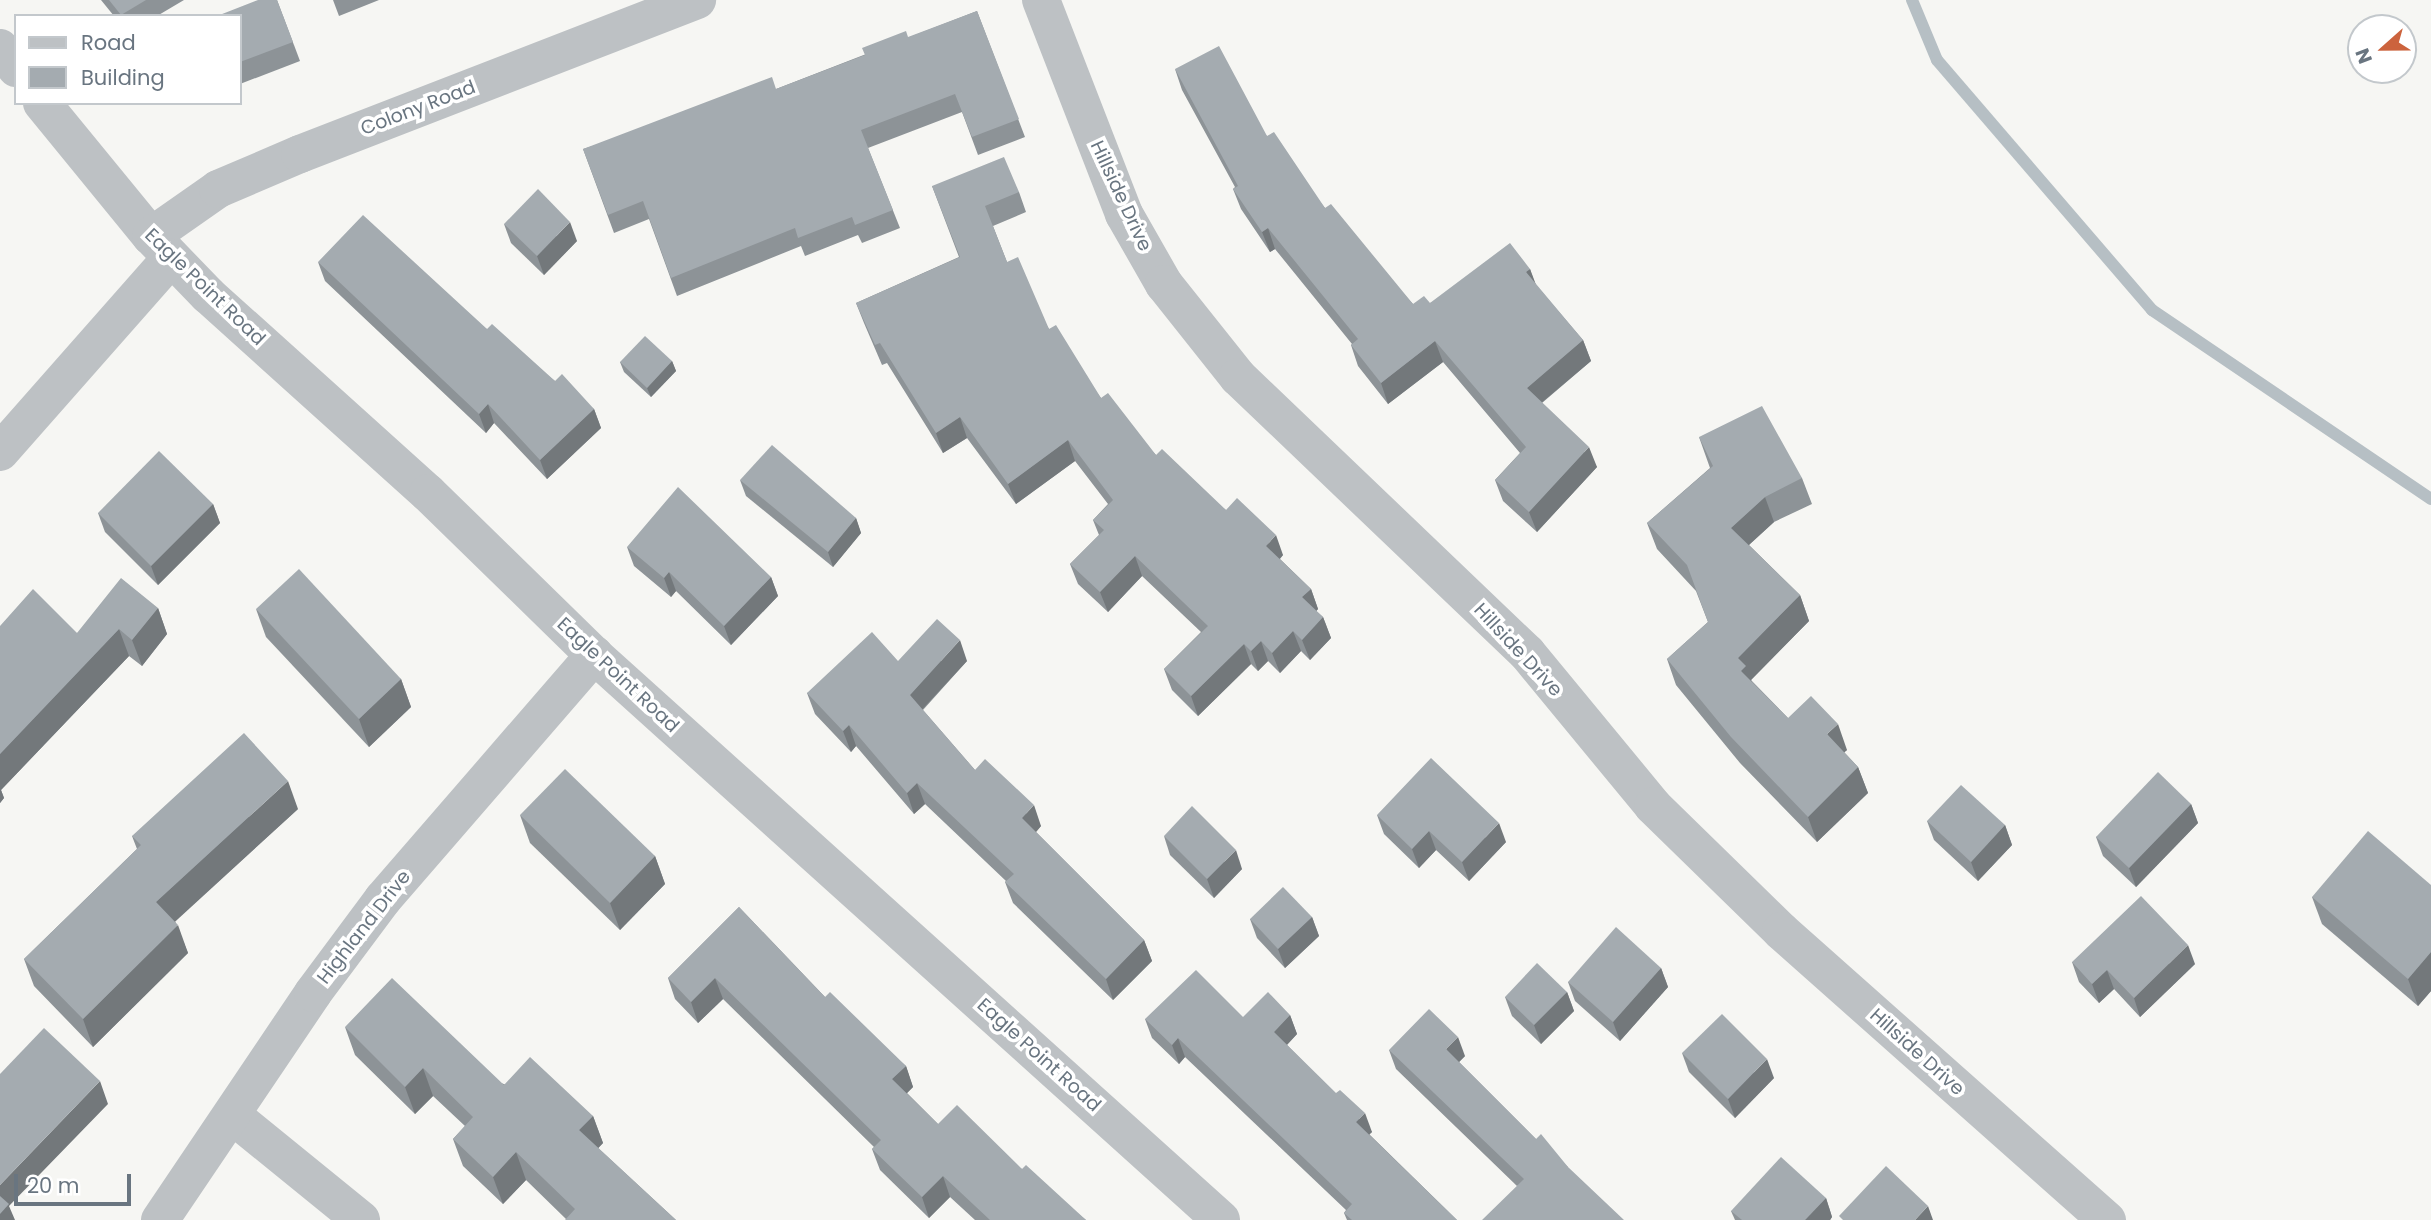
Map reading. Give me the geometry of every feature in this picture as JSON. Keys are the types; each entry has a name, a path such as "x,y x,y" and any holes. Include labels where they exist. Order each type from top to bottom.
{"street":[{"name":"Colony Road","path":"0,452 161,247 169,219 218,189 300,153 697,0"},
{"name":"Hillside Drive","path":"1041,0 1124,214 1164,284 1230,368 1527,653 1653,806 1781,931 2107,1220"},
{"path":"0,48 14,66"},
{"name":"Eagle Point Road","path":"44,105 161,247 428,493 594,655 1222,1220"},
{"name":"Highland Drive","path":"160,1220 233,1116 313,993 383,899 594,655"},
{"path":"233,1116 361,1220"}],"building":[{"path":"109,0 146,0 123,14"},
{"path":"258,0 277,0 293,42 242,61 242,14 222,14"},
{"path":"977,11 1019,119 972,137 955,94 861,130 893,210 855,225 852,217 798,238 795,228 671,278 643,201 608,215 583,149 772,77 776,89 865,55 862,48 906,31 908,37"},
{"path":"1219,46 1267,136 1274,132 1325,208 1331,204 1413,304 1424,296 1430,303 1510,243 1530,269 1526,272 1583,340 1527,388 1589,447 1529,512 1495,480 1526,447 1435,341 1381,383 1351,345 1358,339 1268,228 1262,232 1233,189 1238,186 1175,69"},
{"path":"1004,157 1019,192 985,206 1007,262 1018,257 1049,329 1056,325 1101,398 1108,393 1156,455 1162,449 1226,510 1237,498 1276,535 1266,546 1311,589 1302,597 1323,617 1302,640 1293,631 1272,653 1261,641 1251,651 1244,644 1191,696 1164,669 1208,626 1135,556 1100,592 1070,564 1104,530 1093,520 1113,500 1068,440 1008,484 960,417 936,433 880,343 875,345 856,303 960,257 932,186"},
{"path":"538,189 570,222 537,256 504,224"},
{"path":"363,215 487,329 492,324 555,381 562,374 594,409 540,460 488,404 479,414 318,262"},
{"path":"645,336 672,361 647,388 620,362"},
{"path":"1762,406 1802,478 1765,497 1731,528 1800,595 1738,658 1746,666 1741,671 1788,718 1811,696 1838,724 1827,734 1858,767 1808,817 1731,737 1667,659 1708,622 1687,565 1647,523 1713,466 1699,437"},
{"path":"772,445 856,518 828,552 740,480"},
{"path":"159,451 213,504 151,566 98,513"},
{"path":"678,487 771,577 724,626 669,572 664,578 627,547"},
{"path":"299,569 401,679 359,719 256,609"},
{"path":"121,578 158,608 132,640 119,629 0,754 0,626 33,589 77,633"},
{"path":"937,619 960,640 910,695 975,770 985,759 1034,805 1022,818 1144,940 1106,979 1005,882 1014,874 917,783 907,793 849,725 843,731 807,693 872,632 898,661"},
{"path":"244,733 288,781 156,902 178,925 83,1019 24,959 141,845 132,836"},
{"path":"1431,758 1499,823 1462,862 1429,831 1412,849 1377,815"},
{"path":"565,769 655,856 610,903 520,815"},
{"path":"2158,772 2191,804 2129,868 2096,837"},
{"path":"1961,785 2005,825 1971,862 1927,821"},
{"path":"1192,806 1236,850 1207,879 1164,836"},
{"path":"2368,831 2431,885 2431,952 2408,979 2312,897"},
{"path":"1283,887 1312,917 1278,949 1250,919"},
{"path":"2141,896 2188,945 2134,998 2107,970 2092,984 2072,962"},
{"path":"739,907 825,997 830,992 906,1066 892,1079 938,1124 957,1105 1022,1169 1026,1165 1086,1220 990,1220 943,1176 922,1197 872,1149 881,1140 715,978 691,1002 668,978"},
{"path":"1616,927 1661,968 1613,1022 1568,982"},
{"path":"1537,963 1567,992 1534,1025 1505,997"},
{"path":"1196,970 1243,1017 1268,992 1290,1015 1274,1032 1336,1093 1340,1090 1365,1113 1356,1122 1457,1220 1352,1220 1344,1213 1352,1204 1178,1038 1172,1045 1145,1019"},
{"path":"392,978 504,1085 530,1057 593,1116 579,1130 676,1220 565,1220 575,1209 516,1152 493,1177 453,1139 473,1117 423,1068 405,1087 345,1027"},
{"path":"1429,1009 1458,1037 1446,1049 1536,1139 1541,1134 1568,1167 1624,1220 1482,1220 1524,1179 1389,1050"},
{"path":"1722,1014 1767,1059 1728,1099 1682,1053"},
{"path":"44,1028 100,1081 0,1185 0,1074"},
{"path":"1781,1157 1826,1198 1805,1220 1742,1220 1731,1211"},
{"path":"1886,1166 1928,1206 1915,1220 1843,1220 1839,1216"},
{"path":"0,1196 9,1204 0,1214"}],"waterway":[{"path":"1912,0 1937,60 2152,310 2431,499"}]}
